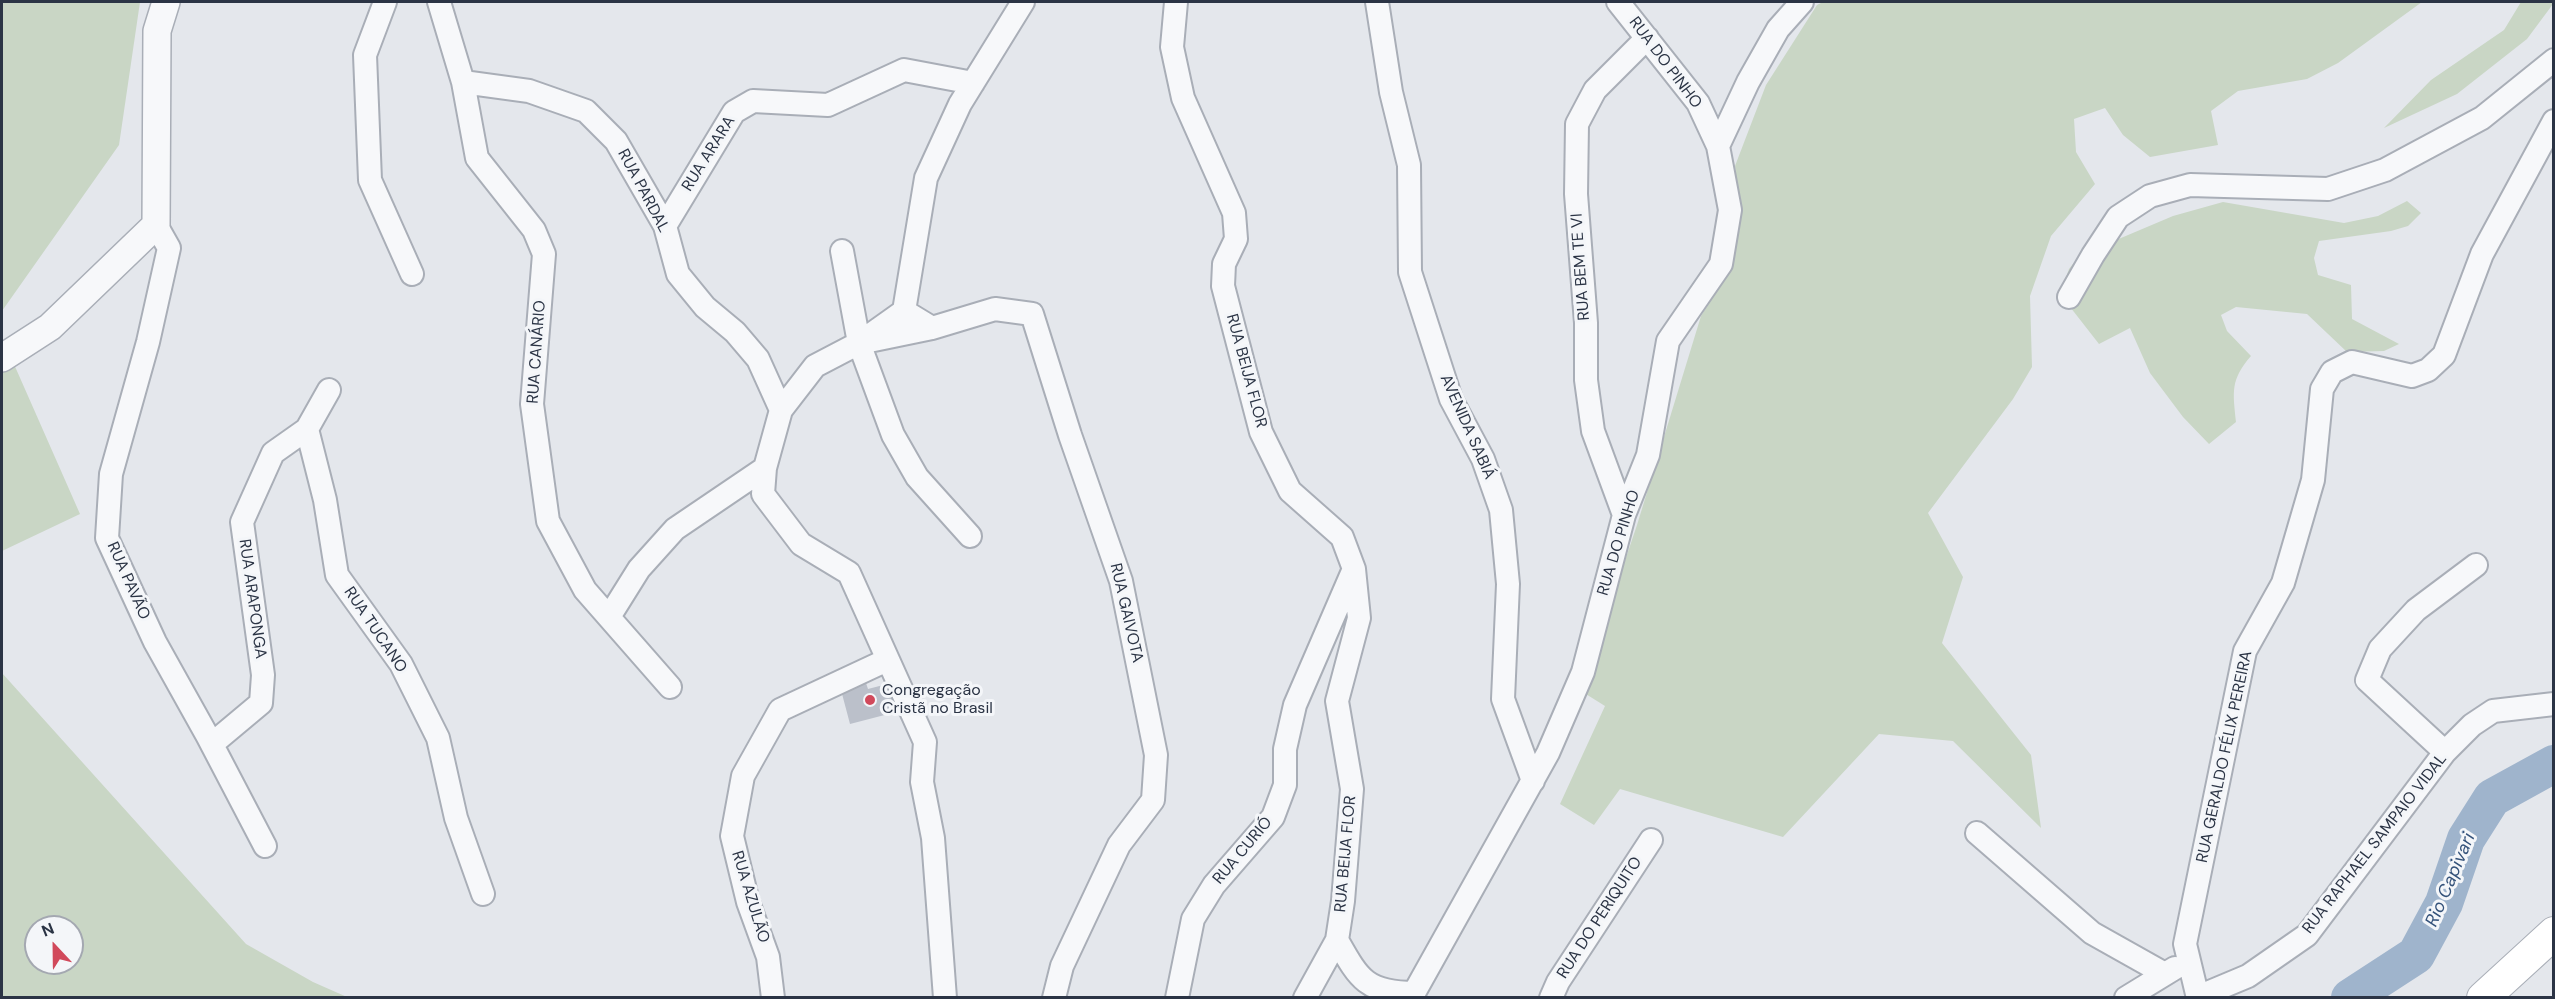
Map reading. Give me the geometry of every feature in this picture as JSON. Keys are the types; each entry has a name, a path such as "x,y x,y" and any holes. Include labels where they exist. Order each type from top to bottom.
{"main road":[{"path":"2483,998 2553,933"}],"street":[{"path":"2,358 50,327 156,225 157,31 166,2"},
{"path":"385,2 365,55 370,180 412,274"},
{"name":"RUA CANÁRIO","path":"440,2 463,82 477,158 534,230 544,254 532,404 548,521 585,590 670,687"},
{"path":"945,998 933,838 922,782 925,742 849,573 801,544 763,494 765,468 781,410 815,366 859,344 904,311 926,178 960,104 1023,2"},
{"name":"RUA BEIJA FLOR","path":"1176,2 1172,47 1183,98 1234,213 1236,239 1224,264 1224,286 1261,432 1290,491 1342,537 1354,569 1359,618 1337,701 1352,789 1343,901 1337,940 1305,998"},
{"name":"AVENIDA SABIÁ","path":"1377,2 1391,92 1409,165 1410,272 1451,399 1483,459 1502,510 1508,584 1503,699 1533,782"},
{"name":"RUA DO PINHO","path":"1337,940 1357,975 1387,993 1414,993 1533,782 1583,672 1624,515 1648,455 1668,341 1722,264 1730,210 1718,146 1698,103 1618,2"},
{"path":"1718,146 1748,82 1778,29 1802,2"},
{"name":"RUA BEM TE VI","path":"1624,515 1593,431 1586,380 1586,323 1576,194 1577,124 1595,90 1647,38"},
{"path":"2069,297 2118,217 2150,196 2190,185 2328,189 2385,170 2482,118 2553,60"},
{"name":"RUA ARARA","path":"665,226 734,112 753,101 828,105 903,70 973,83"},
{"name":"RUA PARDAL","path":"463,82 529,91 586,111 616,141 665,226 678,274 705,307 735,332 758,359 781,410"},
{"name":"RUA GERALDO FÉLIX PEREIRA","path":"2198,997 2185,944 2245,651 2283,583 2313,480 2322,389 2332,372 2352,362 2412,376 2428,369 2444,355 2482,254 2553,121"},
{"name":"RUA PAVÃO","path":"156,225 169,248 147,342 111,474 107,538 155,642 212,744 264,846"},
{"path":"842,251 859,344 893,435 916,477 970,536"},
{"name":"RUA GAIVOTA","path":"932,328 995,309 1032,314 1070,435 1121,581 1156,755 1153,800 1119,845 1062,966 1054,998"},
{"path":"904,311 932,328"},
{"path":"859,344 932,328"},
{"name":"RUA ARAPONGA","path":"212,744 261,703 262,675 242,522 273,453 307,429 329,390"},
{"name":"RUA TUCANO","path":"307,429 325,500 337,574 401,664 438,738 456,818 483,894"},
{"path":"609,618 639,569 675,529 765,468"},
{"path":"2445,752 2367,680 2380,649 2416,610 2476,565"},
{"name":"RUA CURIÓ","path":"1177,998 1193,919 1214,885 1273,817 1286,785 1285,749 1295,705 1354,569"},
{"name":"RUA AZULÃO","path":"773,998 768,957 748,902 732,836 743,776 780,710 887,660"},
{"name":"RUA RAPHAEL SAMPAIO VIDAL","path":"2198,997 2248,976 2307,935 2445,752 2472,725 2493,711 2553,704"},
{"path":"1977,832 2092,933 2164,974"},
{"name":"RUA DO PERIQUITO","path":"1551,998 1558,982 1652,840"},
{"path":"2126,998 2189,959"}],"green space":[{"path":"2,2 140,2 119,145 2,311"},
{"path":"1823,2 2422,2 2338,63 2307,79 2238,91 2211,111 2218,145 2150,157 2123,135 2105,108 2074,119 2076,152 2095,184 2051,236 2030,296 2032,367 2013,399 1928,513 1963,577 1942,643 2031,755 2041,828 1953,741 1879,734 1783,837 1620,789 1594,825 1560,804 1605,706 1581,691 1637,525 1701,316 1727,275 1740,228 1735,166 1766,85 1817,5"},
{"path":"2521,2 2553,2 2553,4 2527,39 2457,94 2384,128 2431,80 2504,30"},
{"path":"2407,201 2421,213 2408,226 2391,231 2319,241 2314,258 2318,275 2351,285 2352,319 2399,344 2384,351 2347,352 2307,314 2236,307 2221,315 2227,331 2251,356 2239,372 2234,387 2236,422 2209,444 2183,417 2150,373 2130,328 2099,344 2067,303 2063,286 2069,269 2079,256 2173,216 2223,202 2344,223 2378,216"},
{"path":"2,337 80,514 2,551"},
{"path":"2,673 246,944 313,982 347,997 2,997"}],"building":[{"name":"Congregação Cristã no Brasil","path":"866,683 868,689 891,683 900,711 850,724 841,690"}],"waterway":[{"name":"Rio Capivari","path":"2350,998 2416,955 2444,903 2466,839 2492,798 2554,764"}],"place":[{"name":"Congregação Cristã no Brasil","path":"870,700"}]}
